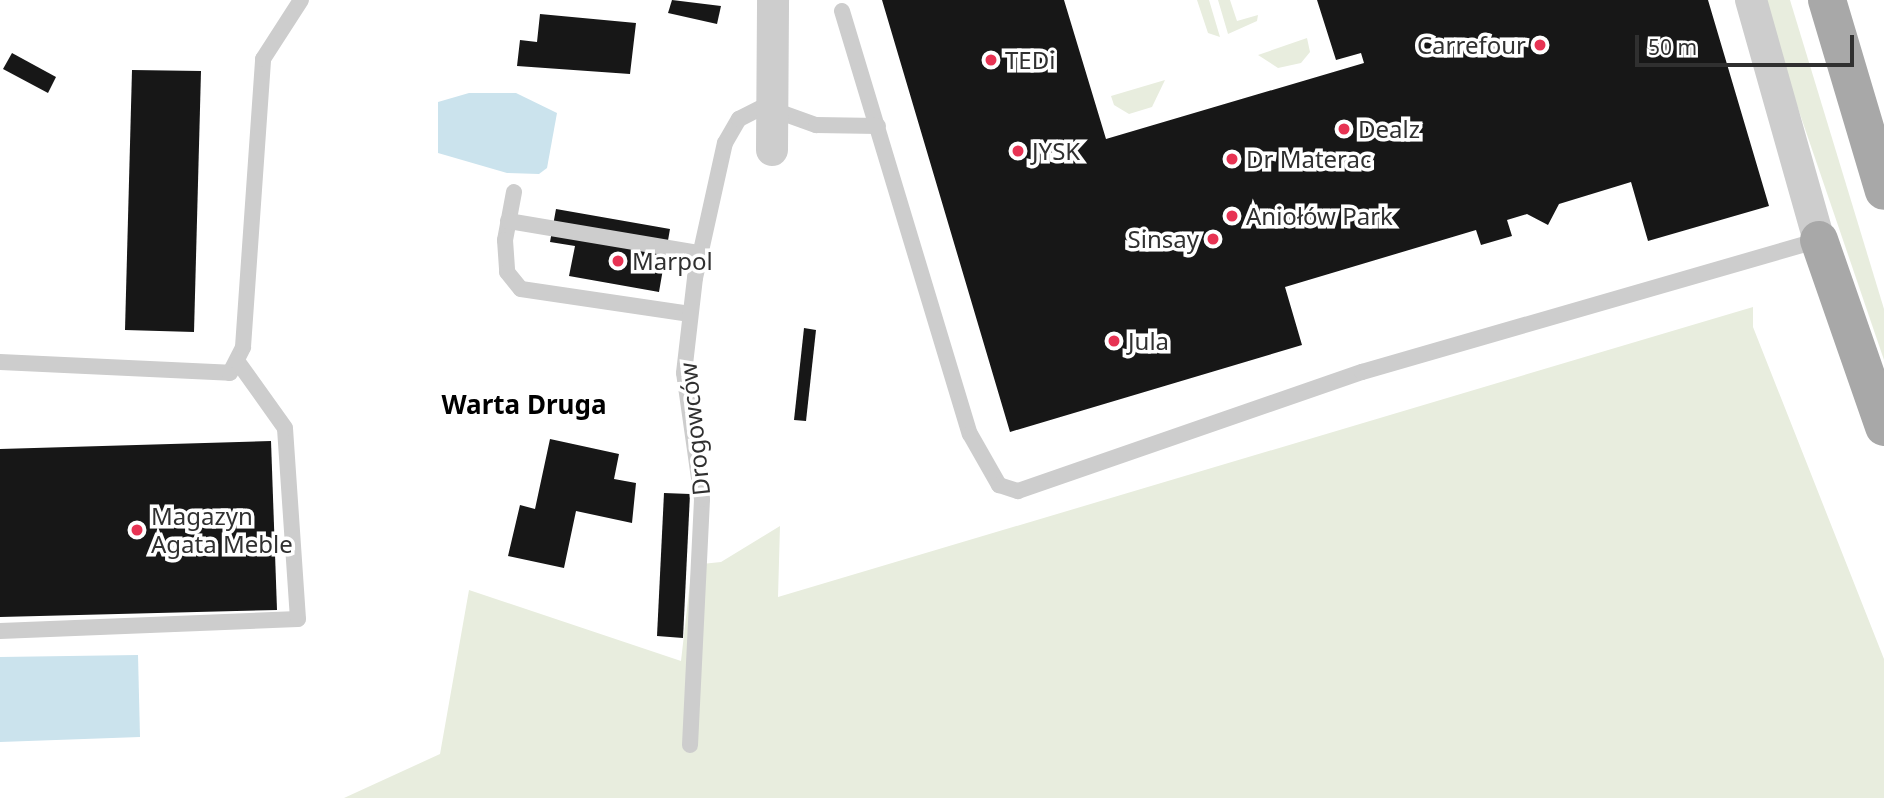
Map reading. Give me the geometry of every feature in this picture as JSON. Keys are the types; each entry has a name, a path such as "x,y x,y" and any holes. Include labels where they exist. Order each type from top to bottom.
{"main road":[{"path":"1827,0 1884,191"},
{"path":"1819,240 1884,427"}],"street":[{"path":"772,150 773,0"},
{"path":"1751,0 1819,240"}],"lane":[{"path":"0,362 230,373 238,362 263,58 301,0"},
{"path":"842,10 970,434 999,485 1018,491 1362,372 1819,240"},
{"path":"774,106 817,125 878,126"},
{"name":"Drogowców","path":"690,745 702,499 684,373 690,314 699,253 725,143 739,119 774,106"},
{"path":"514,191 508,221 507,272 522,289 690,314"},
{"path":"508,221 699,253"},
{"path":"0,631 298,619 285,428 238,362"}],"shaded area":[{"path":"1197,0 1209,0 1220,37 1208,33"},
{"path":"1218,0 1230,0 1237,21 1258,15 1257,21 1228,34"},
{"path":"1761,0 1790,0 1884,309 1884,360"},
{"path":"1307,38 1310,52 1301,63 1278,68 1258,55"},
{"path":"1165,80 1152,107 1129,114 1114,105 1111,96"},
{"path":"1753,307 1753,327 1884,659 1884,798 344,798 440,754 469,590 681,661 692,565 721,562 780,526 778,597"}],"water":[{"path":"469,93 516,93 557,113 547,168 539,174 507,173 438,153 438,102"},
{"path":"138,655 140,737 0,742 0,657"}],"building":[{"path":"672,0 721,6 717,24 668,13"},
{"name":"Aniołów Park","path":"882,0 1064,0 1106,139 1364,63 1361,53 1336,60 1317,0 1708,0 1769,206 1648,241 1631,182 1559,204 1548,225 1527,214 1507,220 1512,236 1481,245 1476,230 1285,287 1302,345 1010,432"},
{"path":"540,14 636,23 630,74 517,66 520,40 537,42"},
{"path":"12,53 56,77 48,93 3,69"},
{"path":"132,70 201,71 194,332 125,330"},
{"name":"Marpol","path":"556,209 670,229 659,292 569,276 575,246 550,242"},
{"path":"804,328 816,330 806,421 794,420"},
{"path":"550,439 619,454 614,479 636,483 632,523 576,511 564,568 508,556 520,505 535,509"},
{"name":"Magazyn Agata Meble","path":"271,441 277,610 0,617 0,449"},
{"path":"664,493 690,494 683,638 657,636"}],"place":[{"name":"Carrefour","path":"1540,45"},
{"name":"TEDi","path":"991,60"},
{"name":"Dealz","path":"1344,129"},
{"name":"JYSK","path":"1018,151"},
{"name":"Dr Materac","path":"1232,159"},
{"name":"Aniołów Park","path":"1232,216"},
{"name":"Sinsay","path":"1213,239"},
{"name":"Marpol","path":"618,261"},
{"name":"Jula","path":"1114,341"},
{"name":"Magazyn Agata Meble","path":"137,530"}],"district":[{"name":"Warta Druga","path":"524,405"}]}
